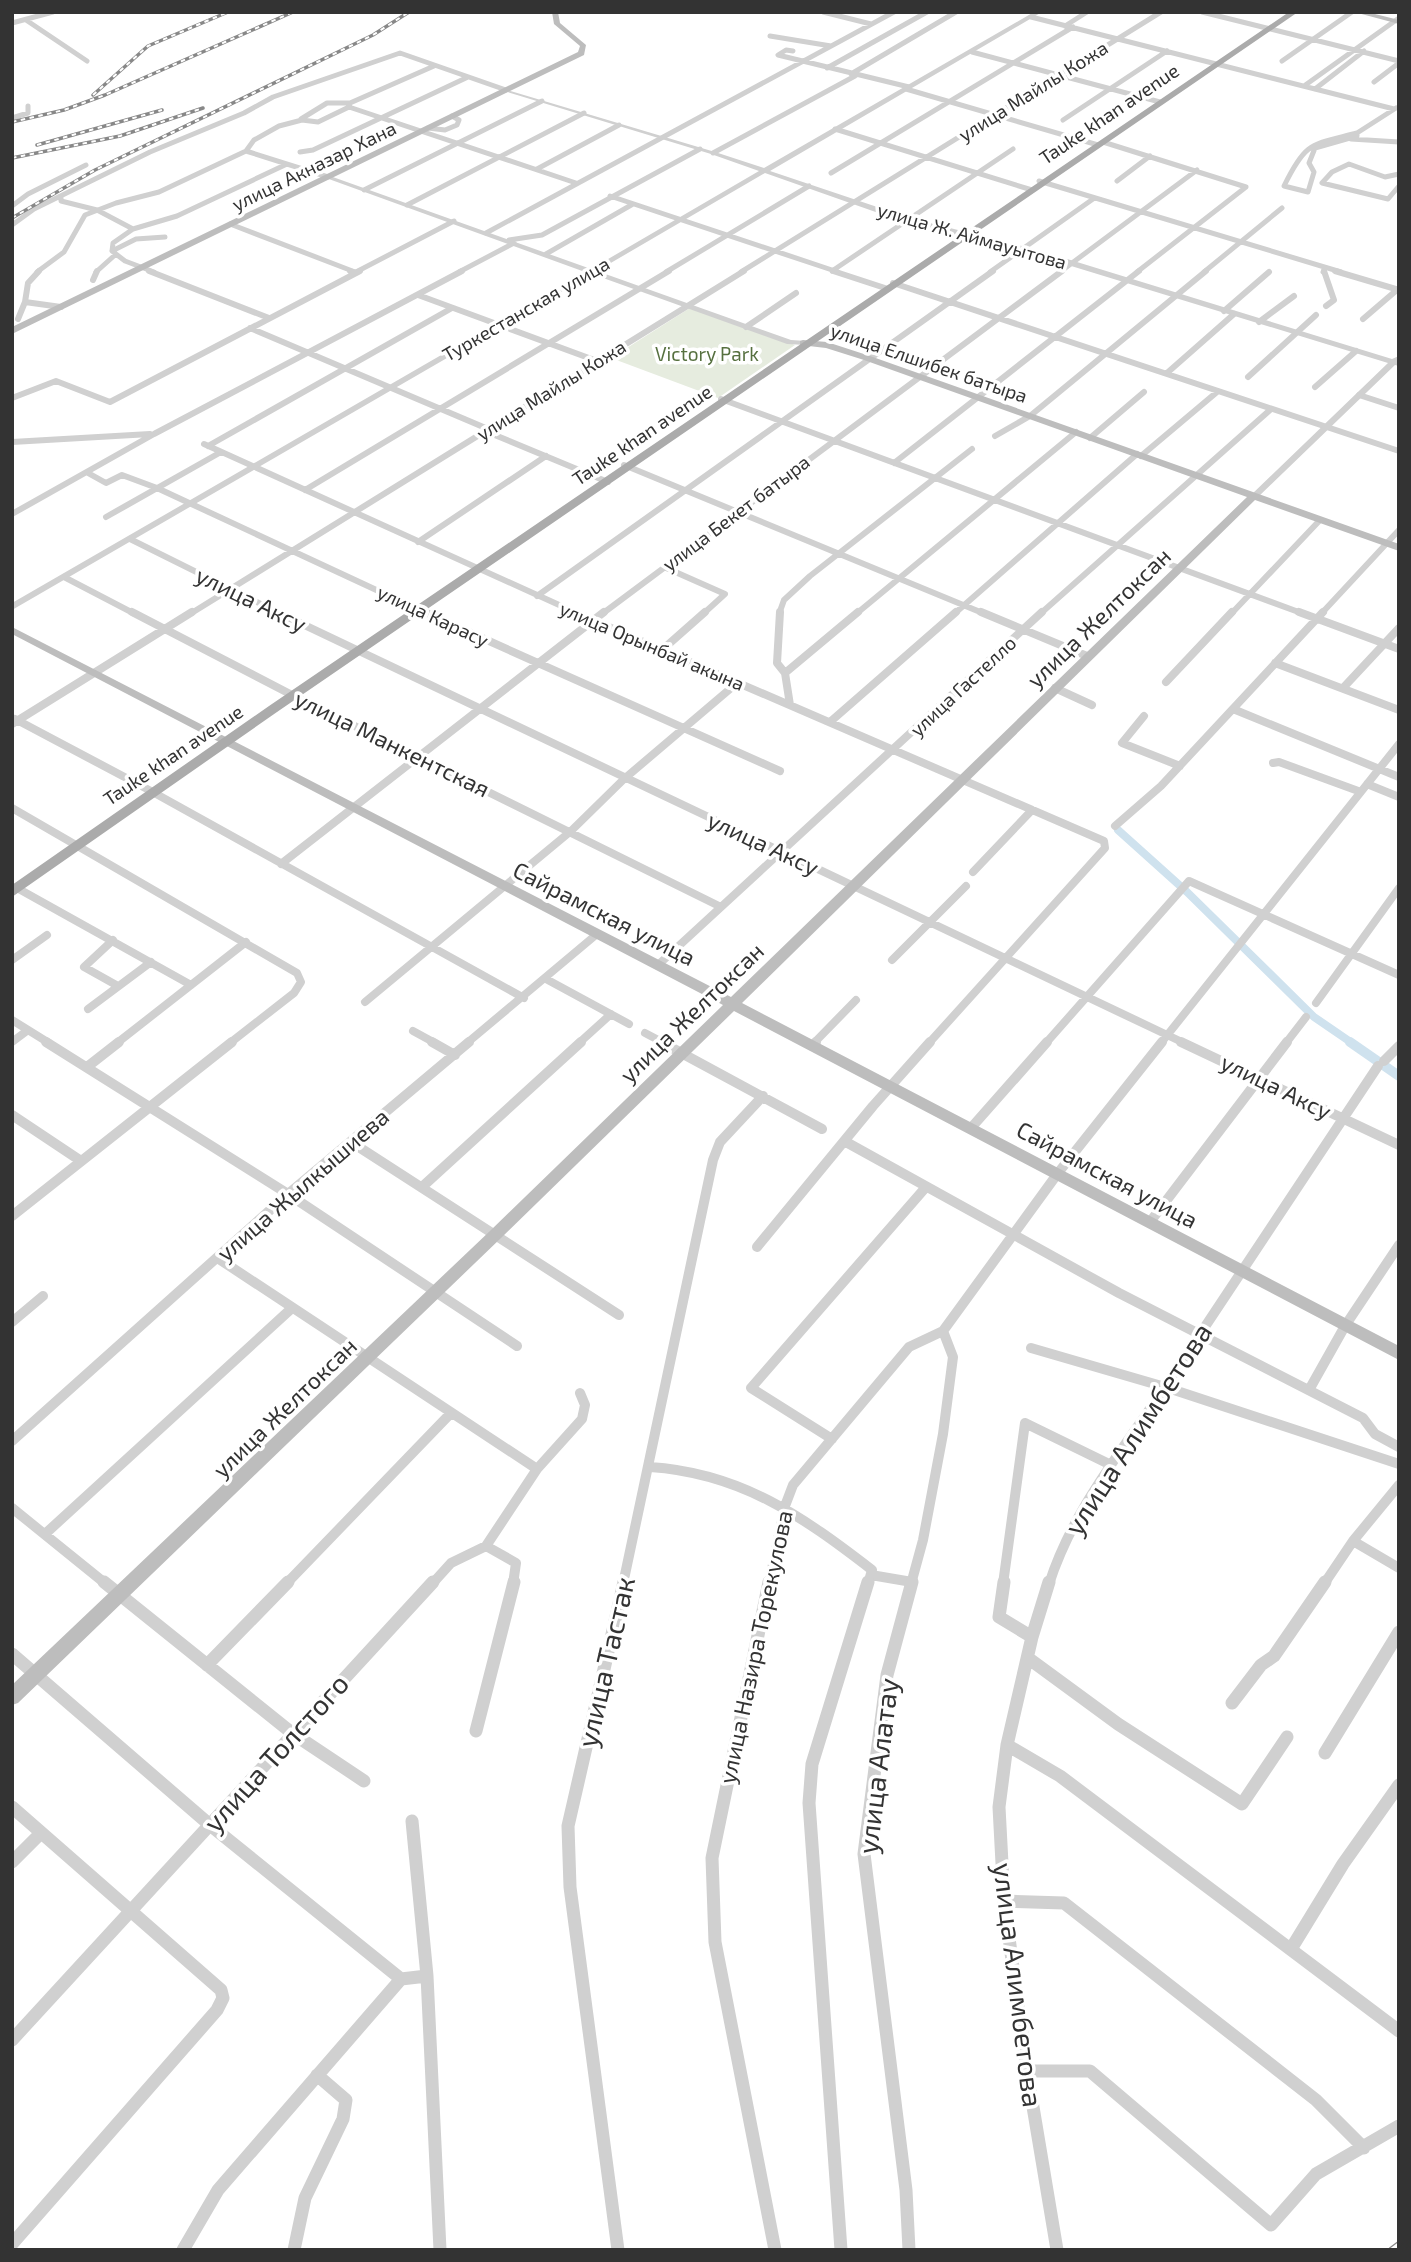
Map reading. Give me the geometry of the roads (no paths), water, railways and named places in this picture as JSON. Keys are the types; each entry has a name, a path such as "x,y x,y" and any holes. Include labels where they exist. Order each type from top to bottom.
{"main road":[{"name":"улица Акназар Хана","path":"12,331 572,58 584,50 582,43 557,24 555,12"},
{"name":"Tauke khan avenue","path":"14,887 1288,12"},
{"name":"Tauke khan avenue","path":"1267,28 1294,12"},
{"path":"1357,12 1398,21"},
{"name":"улица Елшибек батыра","path":"806,344 827,345 867,358 1399,548"},
{"name":"улица Желтоксан","path":"12,1697 496,1234 1254,496"},
{"name":"Сайрамская улица","path":"12,630 1058,1173 1399,1354"}],"street":[{"path":"12,23 53,12"},
{"path":"822,12 872,24"},
{"path":"486,233 894,12"},
{"path":"827,68 927,12"},
{"path":"713,153 853,75 956,12"},
{"path":"1065,26 1087,12"},
{"name":"улица Майлы Кожа","path":"14,721 1161,12"},
{"path":"1202,12 1399,62"},
{"path":"1220,17 1227,12"},
{"path":"1282,61 1352,12"},
{"path":"1035,15 1065,26 1396,107"},
{"name":"Туркестанская улица","path":"12,607 1035,15"},
{"path":"26,20 87,61"},
{"path":"1304,86 1398,21"},
{"path":"1314,89 1398,21"},
{"path":"831,173 1073,27"},
{"path":"770,36 831,47"},
{"path":"793,51 786,50 778,55 908,88 993,115 1150,156 1244,185 1245,189 1191,228 894,463"},
{"path":"1063,120 1167,51"},
{"path":"972,52 1159,102"},
{"path":"12,225 34,209 150,152 244,113 273,97 400,53 506,90"},
{"path":"1374,82 1399,62"},
{"path":"301,119 316,122 434,66"},
{"path":"300,152 313,150 468,77"},
{"name":"улица Ж. Аймауытова","path":"506,90 713,153 907,220 1022,248 1259,322 1397,361"},
{"path":"364,190 542,101"},
{"path":"18,319 28,283 43,266 64,252 85,215 159,192 246,151 252,139 301,119 327,103 350,105 381,118 425,129 576,183"},
{"path":"12,118 28,113 28,106"},
{"path":"1357,132 1357,136 1350,139 1315,148 1309,163 1314,172 1308,192 1284,186 1297,159 1310,145 1357,132 1396,107"},
{"path":"407,205 584,113"},
{"path":"537,169 619,125"},
{"path":"835,129 1030,188"},
{"path":"1350,139 1399,142"},
{"path":"12,514 154,434 418,295 511,242 542,235 610,195 699,149"},
{"path":"832,271 1013,149"},
{"path":"246,151 328,177"},
{"path":"1117,181 1150,156"},
{"path":"114,253 113,243 133,229 177,216 287,164"},
{"path":"1399,175 1385,177 1349,164 1322,181 1326,187 1388,199 1399,186"},
{"path":"12,206 28,194 86,165"},
{"name":"улица Бекет батыра","path":"281,864 594,620 917,376 1197,170"},
{"name":"улица Елшибек батыра","path":"328,177 746,327 806,344"},
{"path":"1041,182 1399,290"},
{"path":"305,491 809,186"},
{"path":"610,195 773,253 948,301 1399,452"},
{"path":"61,197 61,201 97,210 133,229"},
{"path":"537,596 1093,199"},
{"path":"546,254 633,204"},
{"path":"995,436 1030,416 1282,208"},
{"path":"12,398 57,382 110,402 454,222"},
{"path":"230,225 356,273"},
{"path":"93,280 96,272 114,253 136,239 165,237"},
{"path":"114,253 269,318"},
{"path":"1325,268 1323,272 1334,300 1326,306"},
{"path":"1224,311 1269,272"},
{"path":"1363,319 1399,290"},
{"path":"746,327 796,293"},
{"path":"418,295 597,361"},
{"path":"1259,322 1294,296"},
{"path":"24,302 61,307"},
{"path":"347,369 452,308"},
{"path":"1167,373 1234,314"},
{"path":"1248,377 1316,315"},
{"path":"250,328 605,481"},
{"path":"1315,387 1356,351"},
{"name":"улица Желтоксан","path":"1254,496 1397,361"},
{"name":"улица Орынбай акына","path":"347,369 206,445 537,596 1104,841 1105,848 1060,903 1006,957"},
{"path":"830,722 1058,523 1217,392"},
{"path":"1090,438 1144,393"},
{"path":"1359,396 1399,408"},
{"path":"724,400 1399,649"},
{"name":"улица Гастелло","path":"658,965 1116,544 1270,410"},
{"path":"785,673 1076,432"},
{"path":"12,442 154,434"},
{"path":"790,705 785,673 777,663 779,614 784,600 837,554 972,449"},
{"path":"106,517 220,452"},
{"path":"418,542 546,456"},
{"path":"626,467 1087,656"},
{"name":"улица Карасу","path":"88,473 106,483 122,475 192,503 538,665 780,771"},
{"path":"1166,682 1320,520"},
{"path":"1115,826 1180,766 1399,530"},
{"name":"улица Аксу","path":"130,539 355,651 1399,1145"},
{"path":"662,650 725,594 664,567"},
{"name":"улица Манкентская","path":"64,577 292,695 721,907"},
{"path":"1343,688 1399,628"},
{"path":"1275,663 1399,710"},
{"path":"365,1002 506,886 570,831 624,779 737,683"},
{"path":"1055,688 1092,705"},
{"path":"1233,709 1399,777"},
{"path":"1144,716 1122,743 1180,766"},
{"path":"14,721 152,791 524,998"},
{"path":"943,1331 1058,1173 1399,744"},
{"path":"1273,763 1279,762 1399,797"},
{"path":"12,808 72,845 246,942 297,973 301,982 294,993 12,1216"},
{"path":"973,872 1032,810"},
{"path":"971,1128 1186,883 1192,881 1399,975"},
{"path":"892,960 966,886"},
{"path":"14,887 191,985"},
{"path":"1316,1003 1399,888"},
{"name":"улица Жылкышиева","path":"12,1441 219,1259 288,1194 597,934"},
{"path":"12,960 47,935"},
{"path":"113,940 84,967 118,986"},
{"path":"88,1067 246,942"},
{"path":"757,1247 889,1087 1006,957"},
{"path":"88,1009 150,962"},
{"path":"546,979 629,1024"},
{"path":"812,1046 856,1000"},
{"path":"422,1186 611,1014"},
{"path":"1150,1222 1306,1017"},
{"path":"12,1020 288,1194 517,1346"},
{"path":"12,1042 28,1030"},
{"path":"413,1031 455,1055"},
{"path":"645,1033 822,1129"},
{"name":"улица Алимбетова","path":"1057,2250 1027,2071 1004,1901 999,1807 1007,1745 1032,1637 1057,1558 1109,1464 1165,1387 1241,1269 1381,1064 1399,1046"},
{"name":"улица Тастак","path":"618,2250 570,1888 568,1826 650,1466 713,1160 720,1142 763,1096"},
{"path":"15,1121 81,1161"},
{"path":"351,1142 619,1315"},
{"path":"846,1142 1119,1293 1363,1418 1375,1434 1399,1447"},
{"path":"832,1439 751,1388 926,1187"},
{"path":"1309,1390 1345,1326 1399,1245"},
{"path":"219,1259 537,1469"},
{"path":"12,1322 43,1296"},
{"path":"45,1534 292,1308"},
{"name":"улица Назира Торекулова","path":"775,2250 715,1942 712,1857 785,1506 793,1485 909,1346 943,1331"},
{"name":"улица Алатау","path":"909,2250 906,2190 864,1854 887,1675 912,1581 943,1434 953,1357 943,1331"},
{"path":"1031,1348 1165,1387 1399,1464"},
{"path":"476,1731 516,1572 516,1563 486,1546 537,1469 582,1419 585,1405 580,1392"},
{"path":"207,1665 451,1413"},
{"path":"1032,1637 999,1617 1025,1423 1109,1464"},
{"path":"650,1466 706,1473 785,1506 871,1572 912,1581"},
{"path":"1232,1703 1261,1665 1274,1656 1353,1541 1399,1485"},
{"path":"12,1508 292,1733 364,1781"},
{"path":"1353,1541 1399,1567"},
{"name":"улица Толстого","path":"12,2040 451,1563 486,1546"},
{"path":"841,2250 809,1803 812,1764 871,1572"},
{"path":"1325,1753 1399,1632"},
{"path":"12,1654 211,1825 401,1979"},
{"path":"1028,1658 1118,1724 1241,1804 1287,1737"},
{"path":"1007,1745 1059,1776 1399,2031"},
{"path":"1291,1949 1343,1864 1399,1785"},
{"path":"12,1807 221,1990 223,1998 218,2010 12,2244"},
{"path":"412,1821 427,1976 440,2250"},
{"path":"12,1862 41,1833"},
{"path":"1004,1901 1065,1903 1316,2100 1364,2148"},
{"path":"183,2250 218,2190 401,1979 427,1976"},
{"path":"1027,2071 1090,2071 1271,2225 1316,2174 1399,2126"},
{"path":"294,2250 295,2230 302,2200 344,2119 346,2108 346,2100 317,2075"}],"waterway":[{"path":"1118,830 1187,892 1314,1017 1352,1043"},
{"path":"1350,1042 1399,1076"}],"railway":[{"path":"93,95 148,46 228,12"},
{"path":"12,122 64,110 105,95 293,12"},
{"path":"12,218 95,170 373,35 409,12"},
{"path":"12,158 120,136 203,108"},
{"path":"37,145 162,110"},
{"path":"1391,2250 1399,2244"}],"park label":[{"name":"Victory Park","path":"707,354"}]}
